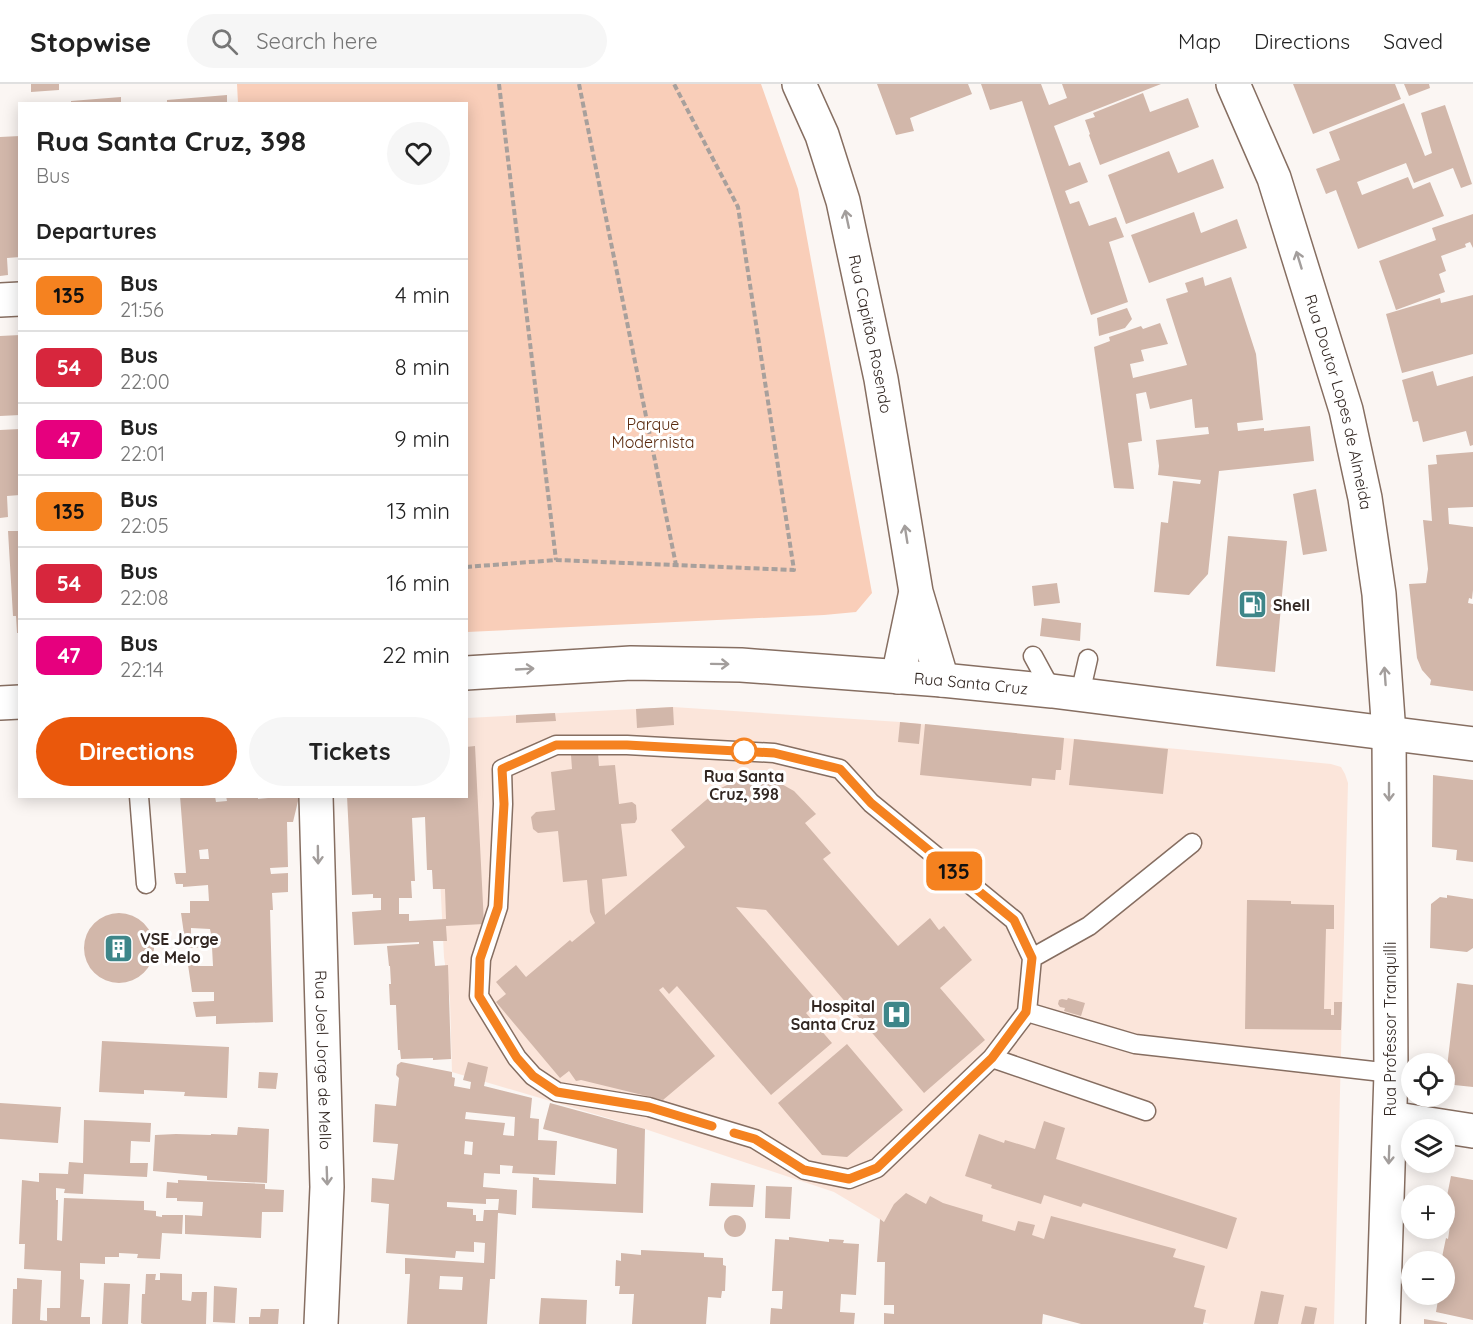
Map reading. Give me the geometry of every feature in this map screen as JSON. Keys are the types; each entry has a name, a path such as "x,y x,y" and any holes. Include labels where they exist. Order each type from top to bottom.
{"street":[{"name":"Rua Capitão Rosendo","path":"799,84 822,135 843,201 881,379 915,592 942,680"},
{"name":"Rua Doutor Lopes de Almeida","path":"1233,84 1274,178 1346,410 1365,498 1379,594 1389,734"},
{"path":"0,300 18,298"},
{"name":"Rua Capitão Rosendo","path":"898,677 915,592"},
{"name":"Rua Santa Cruz","path":"468,673 631,663 741,665 942,680 1066,693 1473,744"},
{"path":"0,703 18,702"},
{"name":"Rua Professor Tranquilli","path":"1383,1324 1391,1073 1389,734"},
{"name":"Rua Joel Jorge de Mello","path":"316,798 327,1187 321,1324"},
{"path":"1390,1118 1473,1131"}],"lane":[{"path":"1033,656 1066,693 1088,658"},
{"path":"556,745 627,745 774,753 840,769 871,803 1014,920 1032,958 1026,1012 992,1058 877,1168 849,1179 804,1170 755,1139 649,1107 557,1092 533,1076 517,1058 479,996 480,959 498,907 504,804 502,769 556,745"},
{"path":"139,798 146,884"},
{"path":"1032,958 1089,926 1192,843"},
{"path":"1026,1012 1135,1044 1391,1073"},
{"path":"992,1058 1146,1111"}],"path":[{"path":"499,84 556,560"},
{"path":"579,84 676,565"},
{"path":"468,567 556,560 794,570 738,207 674,84"}],"shaded area":[{"name":"Hospital Santa Cruz","path":"673,707 900,722 1331,764 1341,767 1348,783 1334,1324 1210,1324 960,1260 921,1244 834,1192 645,1129 452,1072 450,1000 444,957 436,798 468,798 468,718"}],"green space":[{"name":"Parque Modernista","path":"237,84 761,84 798,189 872,593 856,612 468,632 468,102 238,102"}],"building":[{"path":"31,84 59,84 59,90 31,92"},
{"path":"877,84 968,84 972,94 910,118 914,131 896,135"},
{"path":"981,84 1041,84 1049,105 1067,98 1062,84 1161,84 1054,126 1069,166 1080,162 1088,182 1065,191 1070,204 1079,201 1089,226 1116,217 1124,237 1109,242 1128,302 1091,315 1022,101 990,110"},
{"path":"1293,84 1395,84 1401,99 1313,134"},
{"path":"1404,84 1429,84 1430,88 1409,96"},
{"path":"1143,93 1150,112 1188,98 1199,127 1100,165 1085,120 1095,117 1093,113"},
{"path":"227,95 227,102 167,102 167,100"},
{"path":"121,97 121,102 71,101"},
{"path":"1404,103 1425,156 1432,153 1421,113 1445,105 1472,184 1461,188 1453,168 1414,183 1406,163 1357,182 1362,195 1408,177 1413,189 1430,182 1444,216 1358,249 1336,190 1326,194 1316,169 1340,160 1329,132"},
{"path":"18,136 18,257 7,258 8,275 0,276 0,137"},
{"path":"1169,151 1178,173 1213,159 1224,188 1126,224 1108,175"},
{"path":"1194,212 1201,233 1237,219 1247,248 1149,283 1131,235"},
{"path":"1473,214 1473,248 1470,242 1465,244 1466,247 1441,256 1446,271 1439,274 1445,292 1396,310 1379,261 1436,240 1432,228"},
{"path":"1203,277 1205,286 1231,277 1256,354 1263,420 1237,423 1238,431 1264,428 1264,431 1310,426 1314,461 1219,471 1208,574 1189,595 1154,592 1161,522 1168,523 1173,481 1200,484 1201,480 1158,475 1156,440 1209,434 1208,427 1195,428 1192,399 1150,409 1146,392 1136,394 1142,441 1128,443 1134,489 1114,488 1094,347 1110,341 1109,337 1141,326 1143,329 1160,323 1168,344 1141,350 1144,361 1130,364 1133,378 1187,365 1166,299 1188,292 1185,283"},
{"path":"1473,295 1473,354 1402,373 1386,314 1440,298 1441,303"},
{"path":"1127,308 1132,319 1125,328 1099,336 1097,318"},
{"path":"18,335 18,415 0,416 0,336"},
{"path":"1433,371 1437,386 1473,376 1473,445 1470,446 1466,431 1423,442 1418,421 1413,422 1402,380"},
{"path":"18,429 18,495 7,496 8,517 0,518 0,430"},
{"path":"1473,452 1473,507 1448,508 1449,524 1473,527 1473,590 1472,599 1469,598 1468,603 1473,604 1473,691 1430,685 1431,680 1422,670 1417,658 1409,584 1426,583 1428,569 1423,520 1432,521 1428,465 1437,464 1436,455"},
{"path":"1316,489 1327,551 1303,555 1293,494"},
{"path":"8,531 18,531 18,633 16,616 13,616"},
{"path":"1228,536 1287,541 1275,672 1216,666"},
{"path":"1057,583 1060,603 1034,606 1032,586"},
{"path":"1042,618 1081,623 1080,641 1040,636"},
{"path":"673,707 674,725 637,728 636,709"},
{"path":"555,713 556,721 516,723 516,715"},
{"path":"900,722 921,724 919,744 898,742"},
{"path":"925,724 1064,738 1061,770 1056,770 1055,780 1032,778 1031,786 920,775"},
{"path":"1074,739 1168,749 1163,794 1069,785"},
{"path":"475,746 484,924 446,926 447,941 433,941 435,966 448,965 451,1059 401,1059 400,1050 398,1050 396,1005 390,1005 389,984 391,984 387,946 419,944 419,942 354,945 352,912 381,910 381,898 373,898 373,894 352,895 347,798 468,798 468,747","holes":["425,817 427,870 432,870 433,889 445,889 446,919 409,921 409,914 399,914 399,898 412,898 411,881 415,881 412,818"]},
{"path":"573,752 598,753 599,766 615,765 619,804 632,802 636,805 635,823 621,824 627,876 602,879 605,915 685,847 671,830 719,789 747,778 759,777 778,782 794,791 816,814 805,823 831,853 823,859 898,946 930,918 939,930 944,926 972,960 940,988 985,1040 924,1093 766,910 736,907 818,1002 806,1013 832,1043 771,1095 677,986 669,994 663,987 659,990 715,1056 663,1100 581,1080 576,1081 569,1071 560,1078 496,1002 506,994 496,982 516,965 526,977 570,940 572,942 595,923 590,912 587,880 563,882 558,831 538,833 533,829 531,817 536,812 555,810 551,772 572,769 571,755"},
{"path":"1433,775 1473,780 1473,862 1456,860 1457,850 1432,847"},
{"path":"180,798 215,798 216,802 227,801 226,798 299,798 293,822 287,822 288,867 270,868 271,874 288,873 288,892 272,893 273,910 270,910 273,1022 216,1024 216,1016 196,1017 193,1002 214,1001 214,992 192,992 187,958 198,958 198,966 213,966 212,947 186,948 181,913 190,913 190,901 209,901 208,885 183,887 183,884 176,884 174,873 186,873","holes":["208,849 209,859 200,859 199,850","191,928 210,929 211,934 191,935"]},
{"path":"1447,895 1473,899 1473,948 1467,952 1430,948 1431,904 1440,897 1447,898"},
{"path":"1247,900 1334,905 1334,929 1326,929 1324,1009 1331,1009 1331,1015 1334,1015 1334,1002 1342,1002 1341,1030 1245,1029"},
{"name":"VSE Jorge de Melo","path":"126,913 139,919 148,928 152,934 154,948 152,962 144,973 133,981 112,983 94,973 86,962 84,941 94,923 105,915"},
{"path":"1457,983 1473,985 1473,1087 1455,1085 1455,1053 1449,1053"},
{"path":"1068,998 1085,1003 1081,1016 1064,1011 1065,1008 1060,1007 1059,1000"},
{"path":"102,1041 229,1047 227,1098 184,1096 185,1092 144,1090 144,1094 99,1092"},
{"path":"847,1044 903,1110 847,1157 822,1155 778,1103"},
{"path":"401,1062 452,1072 452,1077 455,1078 454,1086 470,1089 471,1082 463,1080 468,1062 488,1067 484,1086 532,1098 530,1118 539,1119 538,1140 557,1141 555,1175 512,1173 513,1166 500,1165 500,1174 484,1173 483,1187 517,1190 516,1215 498,1213 495,1279 490,1279 487,1324 407,1324 410,1274 405,1274 405,1258 484,1263 485,1243 474,1242 474,1252 456,1251 455,1258 386,1253 389,1204 371,1202 372,1178 394,1180 398,1144 373,1142 375,1104 396,1106 399,1078 396,1075 397,1065","holes":["466,1112 515,1117 514,1136 503,1135 505,1123 465,1119","465,1141 473,1142 472,1155 464,1154","486,1199 499,1199 498,1210 484,1210 483,1221 476,1221 473,1209 447,1207 447,1202 486,1204","440,1276 463,1277 462,1290 439,1289"]},
{"path":"259,1072 278,1073 276,1089 258,1088"},
{"path":"0,1103 61,1107 58,1143 0,1139"},
{"path":"550,1103 645,1129 643,1213 532,1208 533,1177 539,1180 616,1184 617,1149 543,1129"},
{"path":"84,1120 151,1123 150,1142 131,1141 130,1163 148,1163 147,1177 84,1174 83,1194 64,1193 65,1189 56,1188 57,1240 62,1241 64,1198 144,1201 144,1210 156,1211 156,1216 183,1215 182,1234 162,1233 160,1259 137,1258 138,1254 119,1253 119,1257 105,1257 105,1264 80,1263 80,1279 84,1280 81,1317 90,1317 90,1324 12,1324 13,1289 17,1289 17,1278 42,1280 40,1320 47,1321 47,1308 60,1308 61,1271 24,1269 25,1244 19,1244 22,1180 39,1182 39,1173 68,1174 69,1162 83,1163"},
{"path":"1044,1121 1065,1128 1056,1159 1237,1218 1227,1249 1083,1203 1081,1207 1044,1195 1041,1204 991,1188 992,1185 965,1176 979,1134 1004,1143 1005,1140 1035,1149"},
{"path":"238,1127 269,1129 267,1183 207,1180 207,1176 153,1171 155,1135 237,1135"},
{"path":"1451,1176 1473,1180 1473,1320 1436,1312 1437,1305 1455,1305 1455,1251 1443,1251 1446,1239 1455,1239 1455,1185 1449,1185"},
{"path":"178,1180 265,1184 265,1189 284,1190 283,1212 262,1212 261,1238 185,1234 185,1215 202,1216 203,1202 177,1201 177,1198 166,1198 167,1182 178,1183"},
{"path":"711,1183 755,1185 753,1207 709,1206"},
{"path":"766,1186 792,1187 790,1219 765,1218"},
{"path":"906,1193 926,1204 930,1196 943,1203 983,1215 982,1221 1015,1231 1018,1221 1035,1225 1032,1235 1044,1239 1051,1216 1176,1249 1173,1257 1205,1266 1194,1307 1206,1310 1203,1324 1081,1324 1043,1314 1042,1324 884,1324 884,1313 894,1314 894,1305 884,1305 885,1262 877,1262 880,1219 884,1222 894,1204"},
{"path":"735,1215 743,1218 746,1226 743,1234 735,1237 727,1234 724,1226 727,1218"},
{"path":"789,1237 829,1242 829,1239 844,1240 843,1243 859,1244 856,1295 841,1294 840,1312 855,1313 854,1324 770,1324 771,1308 782,1309 783,1291 772,1291 775,1239 789,1240"},
{"path":"641,1250 704,1253 704,1257 723,1258 723,1265 726,1266 725,1291 722,1291 721,1298 708,1297 706,1324 632,1324 634,1294 619,1294 620,1286 615,1286 616,1260 621,1261 621,1253 641,1255"},
{"path":"160,1273 182,1274 182,1300 191,1301 192,1292 207,1292 206,1324 141,1323 142,1294 145,1294 146,1274 156,1274 155,1280 160,1280"},
{"path":"104,1283 130,1284 128,1324 102,1324"},
{"path":"214,1286 237,1288 235,1323 213,1322"},
{"path":"1261,1291 1284,1295 1278,1324 1254,1324"},
{"path":"541,1298 587,1300 586,1324 539,1324"},
{"path":"1305,1306 1317,1308 1314,1324 1301,1324"},
{"path":"261,1309 279,1309 278,1324 249,1324 249,1317 260,1317"},
{"path":"1424,1319 1447,1323 1447,1324 1424,1324"}],"bus line":[{"name":"135","path":"712,1126 649,1107 557,1092 533,1076 517,1058 479,996 480,959 498,907 504,804 502,769 556,745 627,745 774,753 840,769 871,803 1014,920 1032,958 1026,1012 992,1058 877,1168 849,1179 804,1170 755,1139 734,1133"}],"place":[{"name":"Shell","path":"1252,605"},
{"name":"Rua Santa Cruz, 398","path":"744,751"},
{"name":"VSE Jorge de Melo","path":"119,948"},
{"name":"Hospital Santa Cruz","path":"896,1015"}]}
